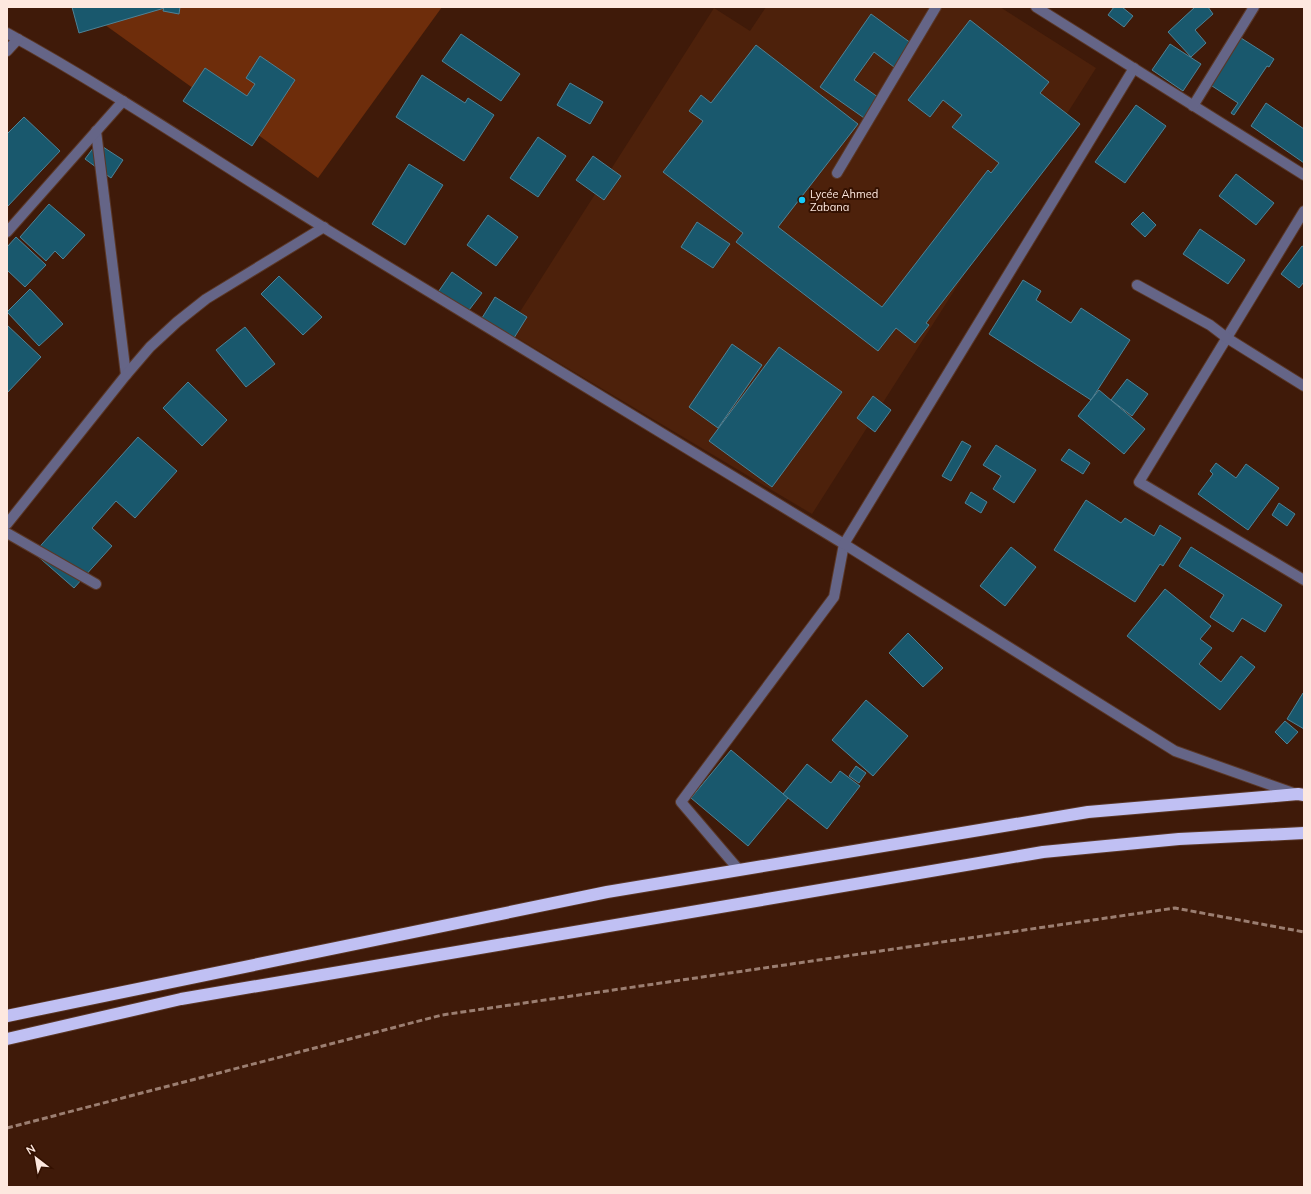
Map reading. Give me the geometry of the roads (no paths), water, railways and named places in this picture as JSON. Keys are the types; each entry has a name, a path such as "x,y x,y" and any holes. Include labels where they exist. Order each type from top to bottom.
{"highway":[{"path":"7,1016 606,892 1088,812 1301,795"},
{"path":"7,1040 181,999 1043,852 1179,839 1304,834"}],"street":[{"path":"837,173 936,7"},
{"path":"1036,7 1304,175"},
{"path":"1193,106 1254,7"},
{"path":"7,33 123,101 324,228 844,544 1175,751 1301,795"},
{"path":"7,51 18,39"},
{"path":"739,870 680,802 834,597 844,544 1134,68"},
{"path":"7,232 123,101"},
{"path":"96,131 126,375"},
{"path":"1304,211 1139,482 1304,580"},
{"path":"7,524 150,347 177,322 206,299 324,228"},
{"path":"1137,285 1210,325 1227,338 1304,386"},
{"path":"7,534 96,584"}],"railway":[{"path":"7,1128 442,1015 1175,908 1304,932"}],"place":[{"name":"Lycée Ahmed Zabana","path":"802,200"}]}
